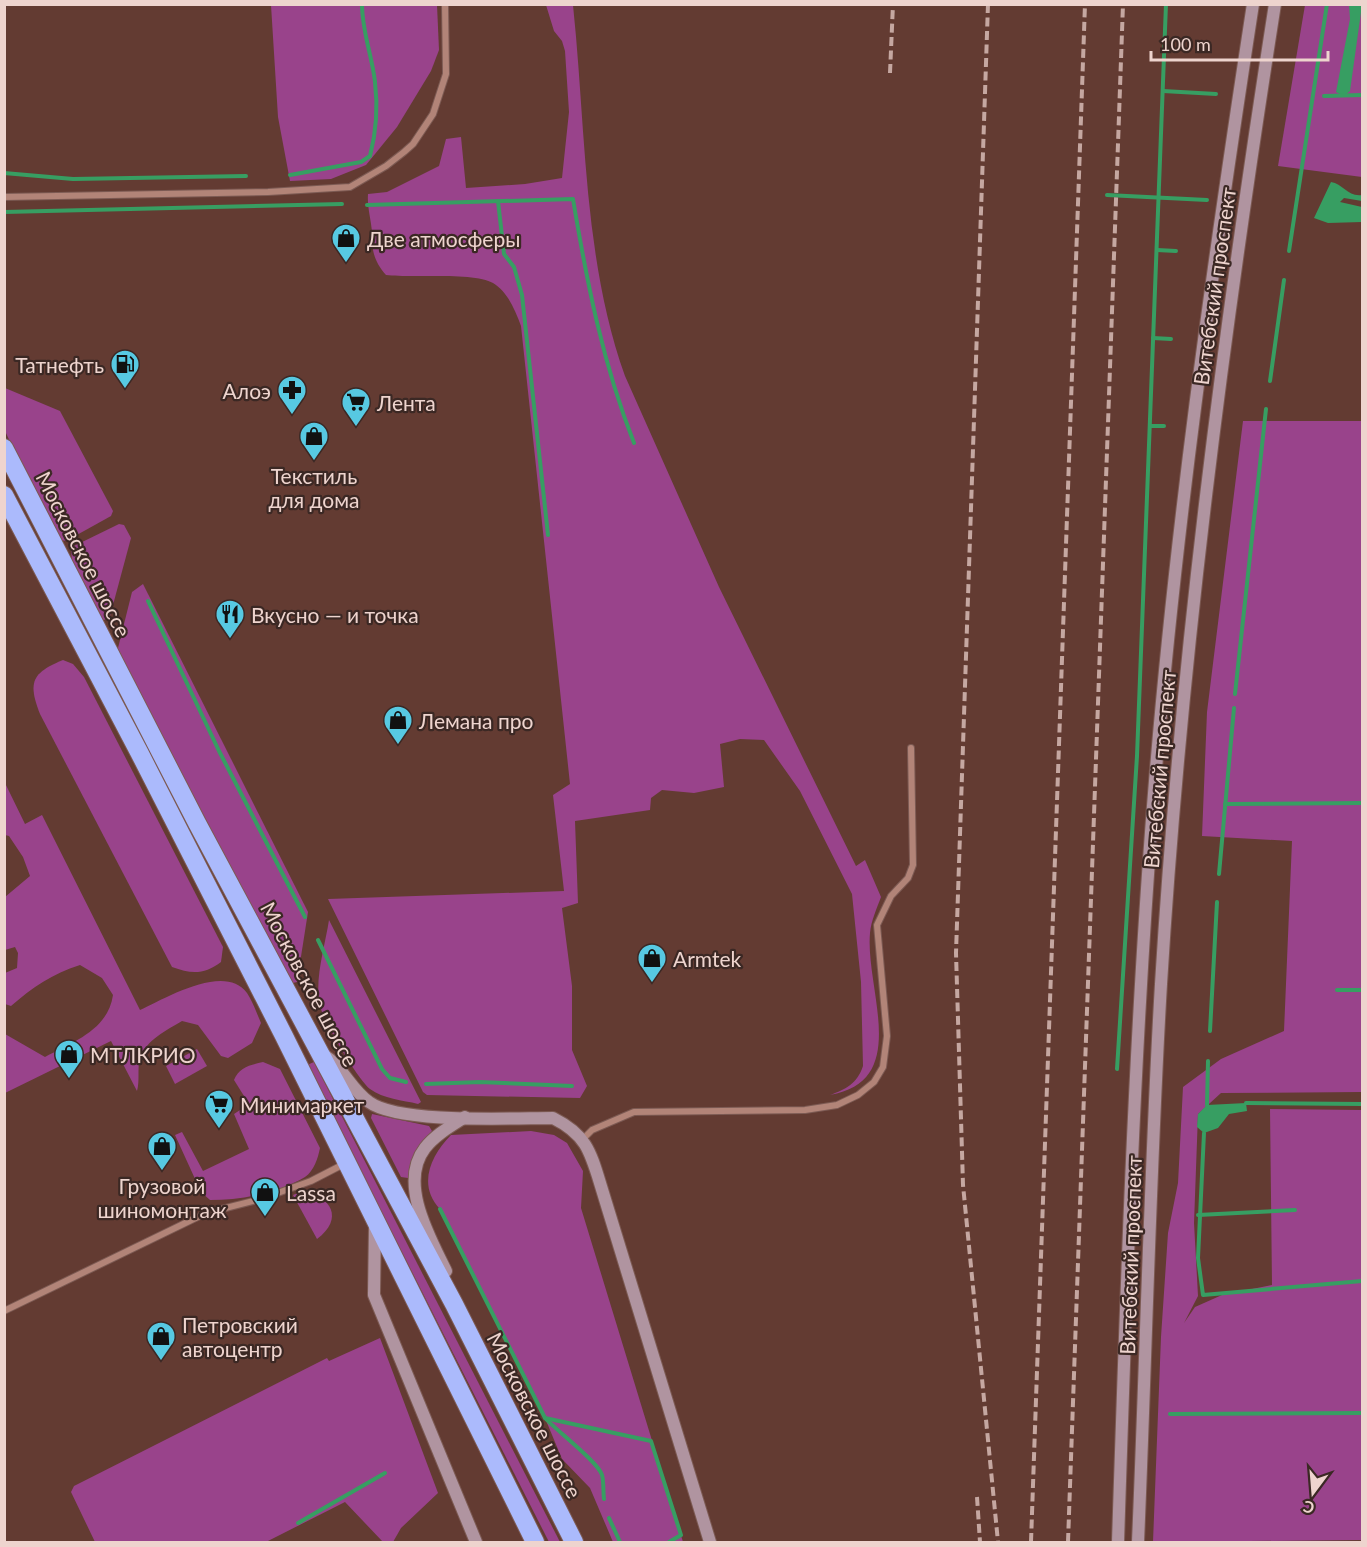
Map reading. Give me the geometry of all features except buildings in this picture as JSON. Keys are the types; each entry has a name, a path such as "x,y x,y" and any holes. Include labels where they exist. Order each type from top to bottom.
{"highway":[{"name":"Московское шоссе","path":"4,448 111,657 454,1304 574,1542"},
{"name":"Московское шоссе","path":"4,495 140,752 535,1542"}],"main road":[{"name":"Витебский проспект","path":"1118,1542 1134,1097 1153,804 1175,574 1202,348 1253,4"},
{"name":"Витебский проспект","path":"1138,1542 1161,983 1183,716 1204,506 1275,4"},
{"path":"4,502 16,518"},
{"path":"321,1053 333,1060 369,1103 380,1108 406,1114 553,1118 571,1127 583,1139 600,1183 710,1542"},
{"path":"454,1304 446,1272 421,1213 415,1185 416,1168 424,1149 465,1117"},
{"path":"375,1220 374,1295 476,1542"}],"street":[{"path":"4,197 326,190 350,187 372,175 413,144 433,114 446,74 445,4"},
{"path":"583,1139 591,1130 634,1112 805,1110 837,1105 858,1095 874,1082 883,1067 887,1036 877,925 891,896 908,878 913,865 911,748"},
{"path":"4,1311 206,1213 261,1199 311,1181 347,1162"}],"shaded area":[{"path":"271,5 437,5 439,50 431,71 397,127 366,165 331,179 290,181 278,117"},
{"path":"546,5 573,5 594,240 611,332 625,376 719,587 856,866 865,860 881,897 870,933 870,955 879,1030 877,1052 870,1072 855,1086 830,1095 850,1085 858,1077 863,1066 861,982 852,894 800,791 764,740 740,739 720,744 724,787 694,793 662,790 651,798 650,810 575,821 578,903 562,908 572,986 572,1050 587,1086 580,1098 427,1095 423,1092 328,899 564,891 553,795 570,784 521,326 507,296 493,283 458,276 386,275 374,255 368,199 368,194 387,192 439,166 446,139 461,137 466,188 525,184 562,178 569,112 565,51 562,41 554,31"},
{"path":"1305,5 1362,5 1362,177 1278,166"},
{"path":"1349,5 1362,5 1350,91 1344,96 1336,92 1350,19"},
{"path":"1331,182 1353,194 1362,195 1362,201 1344,198 1340,202 1362,207 1362,222 1328,223 1314,218"},
{"path":"5,388 60,411 113,511 111,516 66,541 56,539 5,431"},
{"path":"1243,421 1362,421 1362,1092 1221,1093 1198,1114 1194,1223 1198,1296 1184,1323 1195,1307 1222,1295 1272,1285 1270,1109 1362,1110 1362,1540 1153,1542 1161,1337 1168,1233 1178,1183 1183,1087 1221,1059 1284,1031 1292,841 1202,836 1207,712"},
{"path":"119,524 124,525 131,538 110,616 104,620 99,618 72,561 71,550 74,546"},
{"path":"143,584 308,912 297,982 293,983 127,675 117,652 132,592"},
{"path":"63,660 73,664 84,677 223,947 221,962 209,969 191,972 172,967 40,714 34,694 35,680 44,670"},
{"path":"5,783 25,824 42,815 140,1010 194,986 224,981 237,984 247,993 261,1023 252,1043 228,1058 221,1056 198,1025 182,1021 158,1036 143,1052 139,1062 137,1091 111,1041 5,1093 5,1034 45,1057 78,1040 97,1026 110,1007 113,995 102,978 80,965 43,982 11,1006 5,1004 5,973 17,968 18,953 15,947 5,950 5,897 30,876 23,857 9,836 5,835"},
{"path":"329,920 421,1102 418,1104 387,1097 370,1089 350,1063 323,1014 318,996 318,985"},
{"path":"197,1049 207,1066 175,1084 166,1066"},
{"path":"263,1062 280,1069 320,1148 317,1160 305,1177 294,1183 247,1197 210,1200 201,1192 175,1135 182,1132 203,1171 249,1149 234,1114 249,1104 234,1080 242,1069"},
{"path":"314,1062 560,1542 549,1542 307,1065"},
{"path":"1246,1103 1247,1111 1229,1114 1218,1128 1204,1133 1197,1127 1198,1114 1207,1105"},
{"path":"372,1114 429,1126 432,1131 416,1152 408,1178 401,1177 371,1118"},
{"path":"531,1131 554,1135 567,1143 583,1171 581,1208 683,1542 613,1542 590,1488 562,1459 545,1418 429,1190 429,1170 438,1152 451,1135"},
{"path":"301,1192 320,1198 331,1209 330,1224 317,1239 293,1195"},
{"path":"380,1338 438,1493 401,1528 393,1542 383,1542 345,1502 266,1542 95,1542 71,1492 74,1486 327,1358 329,1361"}],"waterway":[{"path":"290,175 361,162 370,156 376,120 376,91 362,4"},
{"path":"1117,1069 1137,756 1166,4"},
{"path":"1289,251 1327,4"},
{"path":"1163,91 1216,94"},
{"path":"1324,96 1362,95"},
{"path":"4,173 73,179 246,176"},
{"path":"1107,195 1207,200"},
{"path":"367,205 573,199 597,323 613,383 634,443"},
{"path":"498,201 504,254 514,267 522,295 548,535"},
{"path":"4,212 342,204"},
{"path":"1157,250 1176,251"},
{"path":"1270,381 1284,280"},
{"path":"1153,338 1171,339"},
{"path":"1235,694 1266,409"},
{"path":"1150,426 1164,426"},
{"path":"148,601 219,751 305,917"},
{"path":"1219,874 1234,708"},
{"path":"1225,804 1362,803"},
{"path":"1210,1031 1217,902"},
{"path":"318,940 382,1069 390,1078 406,1082"},
{"path":"1337,990 1362,990"},
{"path":"1207,1105 1208,1061"},
{"path":"426,1084 480,1082 572,1086"},
{"path":"1246,1103 1362,1104"},
{"path":"1204,1133 1198,1258 1203,1295 1362,1281"},
{"path":"440,1209 545,1418 599,1469 603,1478 604,1499"},
{"path":"1198,1215 1295,1210"},
{"path":"1170,1414 1362,1413"},
{"path":"545,1418 651,1441 681,1535 669,1542"},
{"path":"298,1523 385,1473"},
{"path":"609,1518 620,1542"}],"railway":[{"path":"890,73 893,4"},
{"path":"988,4 956,953 963,1185 998,1542"},
{"path":"1031,1542 1085,4"},
{"path":"1068,1542 1123,4"},
{"path":"977,1497 980,1542"}],"place":[{"name":"Две атмосферы","path":"346,264"},
{"name":"Татнефть","path":"125,390"},
{"name":"Алоэ","path":"292,416"},
{"name":"Лента","path":"356,428"},
{"name":"Текстиль для дома","path":"314,462"},
{"name":"Вкусно — и точка","path":"230,640"},
{"name":"Лемана про","path":"398,746"},
{"name":"Armtek","path":"652,984"},
{"name":"МТЛКРИО","path":"69,1080"},
{"name":"Минимаркет","path":"219,1130"},
{"name":"Грузовой шиномонтаж","path":"162,1172"},
{"name":"Lassa","path":"265,1218"},
{"name":"Петровский автоцентр","path":"161,1362"}]}
